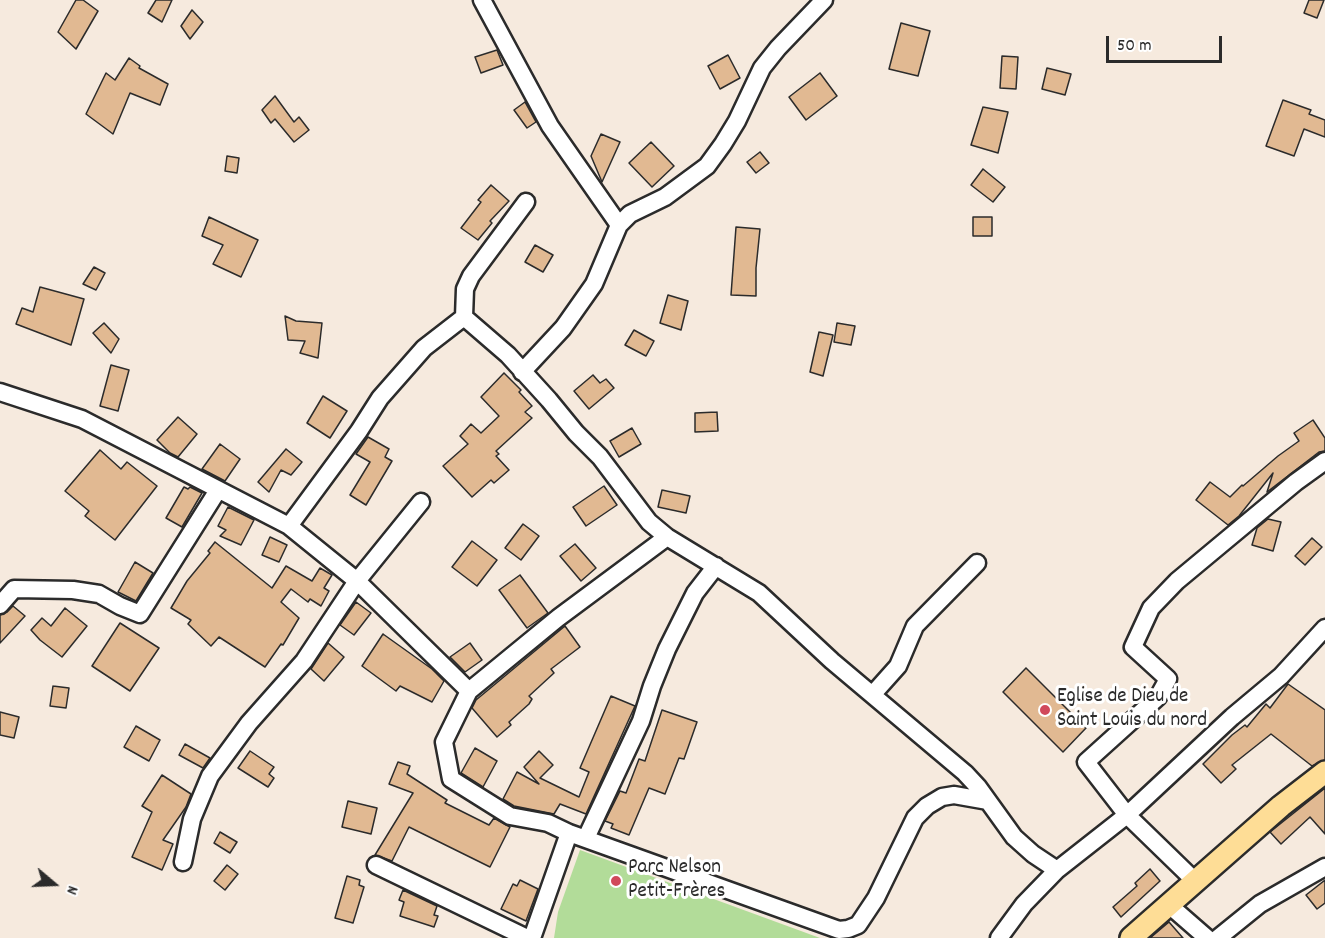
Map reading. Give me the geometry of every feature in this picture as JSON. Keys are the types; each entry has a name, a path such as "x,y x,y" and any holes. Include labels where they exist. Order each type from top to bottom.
{"main road":[{"path":"1131,938 1281,806 1325,772"}],"street":[{"path":"482,0 550,126 619,225"},
{"path":"522,372 563,328 594,284 619,225 630,214 665,197 707,166 737,121 762,68 824,0"},
{"path":"464,317 465,289 471,276 526,202"},
{"path":"464,317 508,355 600,457 649,522 667,537 759,593 832,661 965,773 1014,837 1033,855 1057,870"},
{"path":"289,526 359,431 380,398 424,348 464,317"},
{"path":"0,392 82,418 289,526 357,581 469,691"},
{"path":"1196,882 1127,815 1086,762 1158,697 1168,679 1132,647 1151,608 1212,551 1325,461"},
{"path":"0,605 14,589 73,590 99,594 140,614 218,490"},
{"path":"183,862 192,819 210,776 249,723 304,661 357,581 421,502"},
{"path":"667,537 558,618 469,691 444,742 451,780 510,816 548,823 569,833 839,930 848,930 858,925 876,898 915,819 927,807 942,797 954,795 988,801"},
{"path":"873,694 898,666 915,626 977,563"},
{"path":"586,838 641,721 667,649 695,593 716,566"},
{"path":"999,938 1024,904 1057,870 1127,815 1232,717 1281,676 1325,628"},
{"path":"532,938 569,833"},
{"path":"376,865 527,938"},
{"path":"1218,938 1260,904 1325,867"},
{"path":"1168,904 1207,938"}],"green space":[{"name":"Parc Nelson Petit-Frères","path":"580,850 820,938 554,938 558,912"}],"building":[{"path":"76,0 83,0 98,11 76,49 58,32"},
{"path":"156,0 172,0 162,22 148,13"},
{"path":"1309,0 1324,0 1317,18 1304,13"},
{"path":"192,10 203,22 190,39 181,26"},
{"path":"901,23 930,31 918,76 889,69"},
{"path":"497,50 503,65 481,73 475,57"},
{"path":"728,55 740,78 720,89 708,66"},
{"path":"1002,56 1018,57 1016,89 1000,88"},
{"path":"129,58 140,66 139,68 168,84 160,105 130,93 113,134 86,114 106,73 115,80"},
{"path":"1047,68 1071,74 1065,95 1042,89"},
{"path":"820,73 837,96 806,120 789,97"},
{"path":"275,96 294,122 299,117 309,130 294,142 275,119 271,123 262,110"},
{"path":"1283,100 1311,110 1309,114 1325,120 1325,137 1304,129 1294,156 1266,146"},
{"path":"525,102 536,122 527,128 514,110"},
{"path":"983,107 1008,112 998,153 971,145"},
{"path":"601,134 620,142 602,182 591,156"},
{"path":"651,142 674,166 652,187 629,163"},
{"path":"760,152 769,163 756,173 747,162"},
{"path":"227,156 239,158 237,173 225,171"},
{"path":"983,169 1005,187 993,202 971,185"},
{"path":"491,185 509,201 490,221 492,223 478,240 461,228 481,202 478,200"},
{"path":"209,217 258,240 241,277 213,264 223,245 202,236"},
{"path":"973,217 992,217 992,236 973,236"},
{"path":"736,227 760,229 756,296 731,295"},
{"path":"535,245 553,255 543,272 525,262"},
{"path":"94,267 105,273 96,290 83,284"},
{"path":"40,287 84,299 71,345 16,324 22,308 33,312"},
{"path":"668,295 688,301 681,330 660,323"},
{"path":"285,316 296,321 322,323 318,358 300,353 305,341 288,340"},
{"path":"104,323 119,339 111,353 93,333"},
{"path":"837,323 855,326 851,345 834,342"},
{"path":"634,330 654,341 646,356 625,345"},
{"path":"819,332 833,335 823,376 810,372"},
{"path":"111,365 129,370 118,411 100,406"},
{"path":"504,373 521,390 519,392 532,406 525,412 532,418 496,451 499,454 496,456 509,470 494,483 491,480 472,497 443,466 468,444 460,436 471,424 481,433 499,416 481,397"},
{"path":"593,375 600,383 606,379 614,388 589,409 574,391"},
{"path":"323,396 347,411 330,438 307,423"},
{"path":"717,412 718,431 695,432 695,413"},
{"path":"178,417 197,434 178,457 170,453 157,440"},
{"path":"1313,420 1325,438 1325,451 1319,452 1267,492 1273,473 1239,516 1228,525 1196,500 1210,482 1230,497 1299,441 1294,433"},
{"path":"632,428 641,444 619,457 610,441"},
{"path":"368,437 389,449 385,457 392,461 366,505 350,495 370,462 356,454"},
{"path":"220,444 240,459 225,481 202,469"},
{"path":"286,449 302,462 291,475 281,470 269,492 258,482"},
{"path":"100,450 121,469 127,462 157,486 115,540 85,516 89,511 65,491"},
{"path":"604,486 617,505 586,526 573,507"},
{"path":"184,487 188,489 190,487 202,493 182,527 166,518"},
{"path":"662,490 690,496 686,513 658,507"},
{"path":"228,507 254,520 241,545 220,536 226,530 218,526"},
{"path":"1268,519 1281,522 1273,551 1252,545 1257,528"},
{"path":"523,524 539,536 521,560 505,548"},
{"path":"270,537 287,545 279,562 262,555"},
{"path":"1312,538 1322,547 1305,565 1295,556"},
{"path":"472,541 497,560 477,586 452,567"},
{"path":"215,542 272,588 286,566 312,581 320,568 332,575 324,588 329,591 321,606 310,599 308,602 291,589 281,602 299,618 283,645 281,644 265,667 219,637 211,646 188,624 191,620 171,608 187,581 210,553 208,551"},
{"path":"575,544 596,568 581,581 560,556"},
{"path":"135,562 153,573 136,601 118,592"},
{"path":"520,575 548,613 527,628 499,590"},
{"path":"356,602 371,613 354,635 340,625"},
{"path":"13,606 25,616 0,643 0,615"},
{"path":"65,608 87,626 62,657 31,630 42,618 51,626"},
{"path":"120,623 159,648 130,691 92,666"},
{"path":"565,626 580,647 551,669 554,673 529,696 532,699 529,704 509,722 511,725 497,737 472,708 476,700"},
{"path":"383,634 432,669 444,681 432,702 400,686 396,691 362,666"},
{"path":"328,643 344,657 324,681 311,669"},
{"path":"470,643 482,660 465,672 450,657"},
{"name":"Eglise de Dieu de Saint Louis du nord","path":"1026,668 1086,728 1063,752 1003,692"},
{"path":"1288,684 1325,710 1325,760 1312,766 1271,734 1232,765 1236,769 1221,783 1203,764 1232,735 1245,725 1247,727 1266,704 1270,708"},
{"path":"53,686 69,688 66,708 50,706"},
{"path":"611,696 635,706 586,814 560,804 554,814 514,806 503,799 517,772 539,784 524,767 539,751 553,765 540,778 579,797 589,772 580,768"},
{"path":"662,710 697,722 684,759 679,758 665,794 649,788 629,835 611,828 613,824 605,821 620,791 626,793 639,759 645,761"},
{"path":"0,712 19,717 14,738 0,735"},
{"path":"136,726 160,740 149,761 124,747"},
{"path":"185,744 210,758 203,768 179,755"},
{"path":"475,748 497,761 483,787 461,773"},
{"path":"250,751 274,767 269,774 274,778 268,787 238,768"},
{"path":"398,762 410,766 407,774 447,800 445,803 489,825 494,818 510,827 490,867 409,827 392,861 375,855 413,793 389,784"},
{"path":"162,775 191,794 186,807 163,840 173,844 162,870 132,857 152,812 142,806"},
{"path":"1325,788 1325,834 1310,817 1281,844 1270,832"},
{"path":"348,801 377,808 371,834 342,827"},
{"path":"220,832 237,842 230,853 214,843"},
{"path":"227,865 238,874 225,890 214,881"},
{"path":"1150,869 1160,881 1121,917 1113,907 1137,886 1135,883"},
{"path":"347,876 360,880 359,885 364,887 353,923 335,918"},
{"path":"520,880 538,889 526,921 501,909 513,884 517,886"},
{"path":"1325,880 1325,903 1317,909 1306,895"},
{"path":"403,890 437,906 434,915 438,916 434,927 400,916 404,902 399,900"},
{"path":"1169,922 1183,938 1150,938"}],"place":[{"name":"Eglise de Dieu de Saint Louis du nord","path":"1045,710"},
{"name":"Parc Nelson Petit-Frères","path":"616,881"}]}
